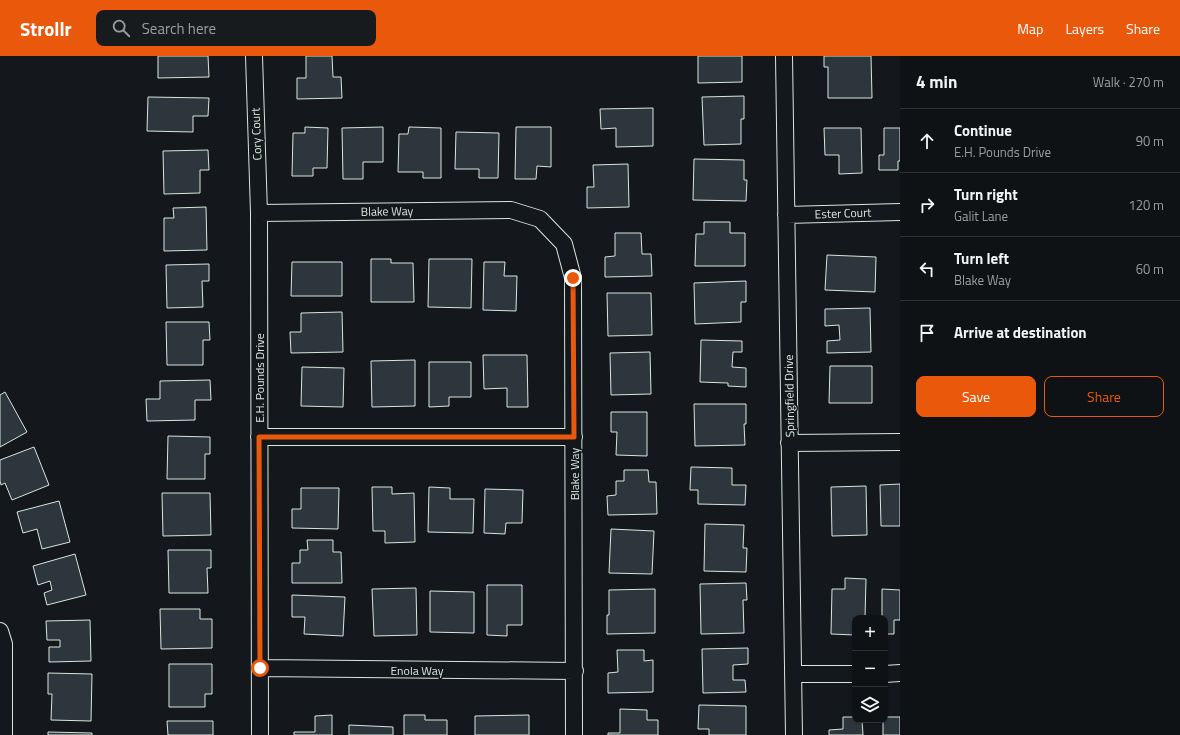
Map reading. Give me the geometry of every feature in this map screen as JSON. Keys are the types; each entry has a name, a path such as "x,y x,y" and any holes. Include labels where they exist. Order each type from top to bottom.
{"street":[{"name":"Cory Court","path":"254,56 259,213"},
{"name":"Springfield Drive","path":"784,56 794,735"},
{"name":"Blake Way","path":"259,213 511,210 540,219 564,244 573,278 574,735"},
{"name":"Ester Court","path":"786,215 900,212"},
{"name":"E.H. Pounds Drive","path":"259,213 260,735"},
{"path":"259,437 574,437"},
{"path":"790,443 900,442"},
{"path":"0,631 4,644 4,735"},
{"name":"Enola Way","path":"260,668 575,671"},
{"path":"888,674 900,673"},
{"path":"793,674 852,674"}],"building":[{"path":"158,56 208,56 209,77 158,78"},
{"path":"306,56 332,56 333,77 341,77 342,98 297,99 297,78 306,78"},
{"path":"698,56 742,56 742,82 698,83"},
{"path":"824,56 871,56 872,98 828,98 828,67 824,67"},
{"path":"744,96 744,119 741,119 741,144 704,145 702,97"},
{"path":"148,97 209,98 208,116 193,116 193,132 147,131"},
{"path":"653,108 653,146 616,147 616,128 601,129 600,109"},
{"path":"305,127 328,128 327,168 313,168 313,176 292,176 293,133 305,133"},
{"path":"383,127 383,162 363,162 363,179 343,179 342,128"},
{"path":"409,127 441,128 441,178 423,178 423,172 398,172 399,134 408,134"},
{"path":"516,127 551,127 551,167 537,166 536,179 515,179"},
{"path":"824,128 861,128 862,173 839,174 839,155 825,155"},
{"path":"884,128 900,128 900,161 898,161 898,170 879,170 879,155 884,155"},
{"path":"456,132 499,133 498,178 479,178 479,169 455,169"},
{"path":"208,150 209,170 200,170 200,193 164,194 163,151"},
{"path":"694,159 744,160 744,180 747,180 746,201 693,200"},
{"path":"628,164 629,207 587,208 587,187 594,187 593,165"},
{"path":"206,207 207,250 164,251 164,218 174,218 173,208"},
{"path":"704,222 730,222 730,233 745,233 745,266 695,266 696,234 704,234"},
{"path":"615,233 641,233 642,254 651,254 652,276 605,277 605,257 615,256"},
{"path":"827,255 876,257 875,292 825,290"},
{"path":"371,259 391,259 391,263 413,263 414,302 371,302"},
{"path":"429,259 472,259 471,308 428,307"},
{"path":"292,262 342,262 342,296 291,296"},
{"path":"484,262 505,262 504,276 517,276 516,311 483,310"},
{"path":"209,264 209,281 202,281 203,307 167,308 166,265"},
{"path":"746,281 746,302 741,302 741,322 695,324 694,283"},
{"path":"607,293 651,293 652,335 608,336"},
{"path":"870,308 871,352 827,353 827,341 840,340 839,325 825,326 825,309"},
{"path":"342,312 343,352 291,353 290,332 301,332 301,313"},
{"path":"166,322 209,322 210,340 203,340 203,365 167,365"},
{"path":"701,340 742,341 742,352 733,352 732,367 746,368 746,387 728,386 728,383 700,382"},
{"path":"650,352 651,394 611,395 610,353"},
{"path":"483,355 527,355 528,407 507,407 507,388 484,389"},
{"path":"415,360 415,406 372,407 371,361"},
{"path":"429,362 471,362 471,397 449,397 449,406 429,407"},
{"path":"830,366 872,366 872,403 829,403"},
{"path":"302,367 344,368 343,407 301,406"},
{"path":"210,380 211,400 195,400 195,420 147,421 146,399 160,399 160,381"},
{"path":"5,392 27,432 0,447 0,395"},
{"path":"694,404 746,404 746,424 744,424 745,445 695,446"},
{"path":"611,412 647,412 647,456 616,455 617,432 611,432"},
{"path":"168,436 210,437 210,454 205,454 205,479 167,479"},
{"path":"34,447 49,485 12,500 5,483 1,485 0,460"},
{"path":"691,467 732,468 732,485 746,485 745,505 698,504 698,490 690,490"},
{"path":"624,470 648,470 649,482 656,482 657,514 608,515 607,496 616,495 616,481 624,481"},
{"path":"900,484 900,526 881,526 880,485"},
{"path":"866,486 867,535 832,536 831,487"},
{"path":"372,487 392,487 392,494 414,493 415,542 385,543 385,531 373,531"},
{"path":"429,487 450,488 450,499 474,499 473,533 428,532"},
{"path":"301,488 339,488 338,529 292,528 292,509 301,509"},
{"path":"485,489 523,490 522,523 506,523 505,534 484,533"},
{"path":"162,493 210,493 211,535 163,536"},
{"path":"59,501 70,542 42,549 37,529 23,533 17,512"},
{"path":"705,524 744,525 743,548 747,548 746,572 704,571"},
{"path":"611,529 654,531 652,574 609,573"},
{"path":"307,540 333,540 333,552 341,552 342,583 292,583 292,563 300,563 300,550 308,550"},
{"path":"168,550 211,550 211,568 207,568 208,593 169,593"},
{"path":"75,554 86,595 47,605 44,593 52,590 50,581 38,585 33,566"},
{"path":"845,578 866,579 865,615 852,615 852,635 831,634 832,589 845,589"},
{"path":"746,583 747,600 743,600 744,633 701,634 700,584"},
{"path":"487,585 522,585 522,625 507,625 507,636 487,635"},
{"path":"416,588 417,635 374,636 372,589"},
{"path":"655,589 655,633 607,634 609,590"},
{"path":"882,589 900,590 900,620 894,620 894,634 888,634 888,615 882,615"},
{"path":"430,591 474,592 474,633 430,632"},
{"path":"292,595 345,597 343,636 304,634 305,617 292,617"},
{"path":"160,609 200,609 200,619 212,619 212,648 161,649"},
{"path":"90,620 91,661 49,662 49,647 60,647 60,640 47,640 46,621"},
{"path":"748,648 748,664 733,665 733,680 745,680 746,692 703,693 702,649"},
{"path":"617,650 644,650 644,661 653,660 653,692 608,693 608,673 618,672"},
{"path":"169,664 212,664 212,694 205,694 205,707 169,707"},
{"path":"48,673 92,674 91,721 51,720 52,694 48,694"},
{"path":"699,705 746,706 746,735 709,735 709,729 698,729"},
{"path":"620,709 647,710 647,720 658,720 658,735 608,735 608,733 620,733"},
{"path":"332,715 332,735 294,735 294,732 315,732 315,716"},
{"path":"404,715 425,715 425,720 447,720 447,735 404,735"},
{"path":"529,715 529,735 475,735 475,716"},
{"path":"843,717 852,717 852,723 862,723 863,735 829,735 829,730 843,729"},
{"path":"888,717 900,717 900,735 883,735 883,723 888,723"},
{"path":"167,721 213,721 213,735 168,735"},
{"path":"349,725 393,727 393,735 349,735"},
{"path":"48,732 92,733 92,735 48,735"}],"route":[{"path":"260,668 259,437 574,437 573,278"}]}
